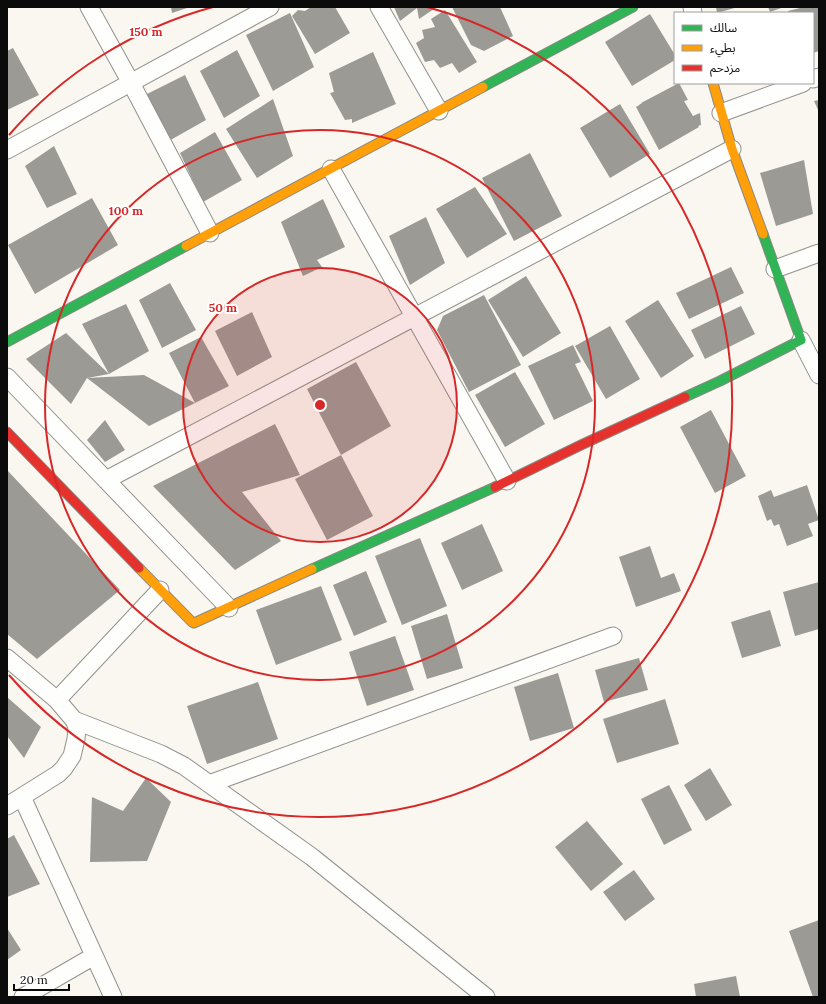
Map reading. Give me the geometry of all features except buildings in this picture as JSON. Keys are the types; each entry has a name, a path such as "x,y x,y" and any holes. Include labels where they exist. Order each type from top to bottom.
{"street":[{"path":"89,7 210,233"},
{"path":"7,150 270,7"},
{"path":"379,7 439,110"},
{"path":"7,342 633,7"},
{"path":"713,84 732,149 775,269 802,340 819,375"},
{"path":"722,113 800,84"},
{"path":"106,480 732,149"},
{"path":"331,168 507,481"},
{"path":"775,269 819,253"},
{"path":"7,432 160,590 194,623 507,481 580,445 720,381 802,340"},
{"path":"7,377 229,608"},
{"path":"57,700 160,590"},
{"path":"209,784 613,636"},
{"path":"7,658 57,700 74,720 77,727 72,756 64,768 58,774 7,806"},
{"path":"74,720 162,754 184,766 312,857 486,997"},
{"path":"22,797 113,997"},
{"path":"23,997 94,956"}],"traffic: fast":[{"path":"483,87 633,7"},
{"path":"685,397 801,340 763,234"},
{"path":"7,342 186,246"},
{"path":"312,569 495,487"}],"traffic: slow":[{"path":"713,84 732,149 763,234"},
{"path":"186,246 483,87"},
{"path":"139,568 194,623 312,569"}],"traffic: jam":[{"path":"495,487 685,397"},
{"path":"7,432 139,568"}]}
